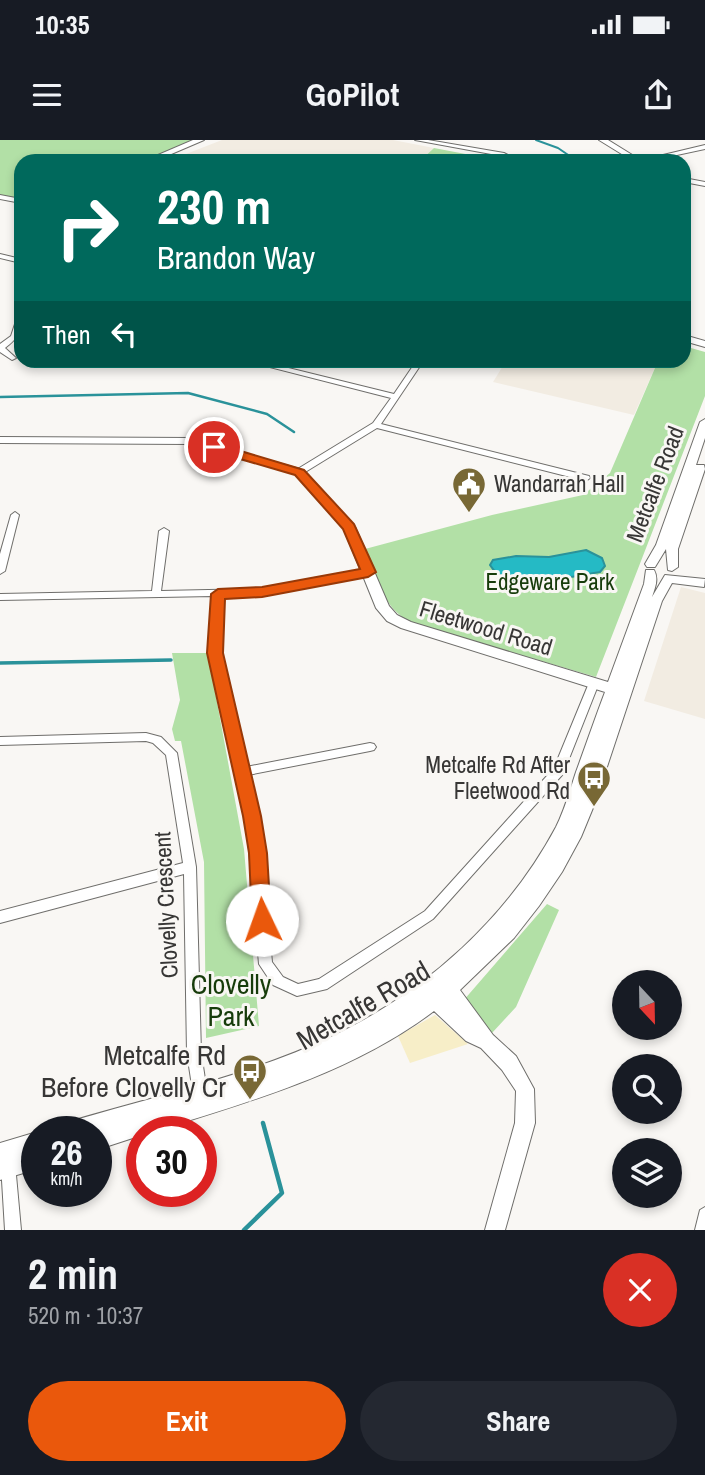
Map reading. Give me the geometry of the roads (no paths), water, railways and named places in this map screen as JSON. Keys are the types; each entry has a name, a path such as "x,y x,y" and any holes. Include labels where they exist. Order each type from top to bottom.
{"main road":[{"path":"166,154 201,140"},
{"path":"603,140 628,154"},
{"name":"Metcalfe Road","path":"619,691 656,601 671,573 672,549 682,504 705,422"},
{"path":"0,440 191,440 299,472"},
{"name":"Metcalfe Road","path":"112,1121 292,1076 349,1052 487,956 525,913 554,872 577,830 650,584 650,569 705,453"},
{"name":"Fleetwood Road","path":"299,472 349,527 383,608 392,618 406,625 619,691"},
{"name":"Metcalfe Road","path":"650,569 657,578 671,573"},
{"path":"671,573 704,583"},
{"path":"437,989 472,1035 487,1042 509,1063 525,1089 525,1124 495,1230"},
{"name":"Metcalfe Road","path":"112,1134 201,1099"},
{"path":"4,1161 21,1151"}],"street":[{"path":"418,140 498,154"},
{"path":"695,140 705,147"},
{"path":"672,154 705,147"},
{"path":"12,358 0,348 14,337"},
{"path":"277,368 396,397"},
{"path":"299,472 376,425 416,368"},
{"path":"376,425 586,478"},
{"path":"0,571 15,515"},
{"path":"156,594 164,531"},
{"path":"0,597 262,592 368,572"},
{"path":"218,594 215,653 258,853 266,964 278,981 297,990 322,985 429,915 559,771 594,683"},
{"name":"Clovelly Crescent","path":"0,741 146,737 165,746 173,761 190,867 194,1053 201,1099"},
{"path":"242,772 370,747"},
{"path":"0,917 190,867"},
{"path":"4,1161 13,1230"},
{"path":"703,1230 705,1215"}],"water":[{"path":"586,550 602,558 605,566 600,572 524,581 498,574 490,565 493,560 516,556 549,557"}],"waterway":[{"path":"536,140 567,154"},
{"path":"0,397 188,393 267,414 294,432"},
{"path":"0,663 171,660"},
{"path":"244,1230 282,1193 263,1123"}],"place":[{"name":"Wandarrah Hall","path":"469,514"},
{"name":"Metcalfe Rd After Fleetwood Rd","path":"594,808"},
{"name":"Metcalfe Rd Before Clovelly Cr","path":"250,1101"}],"park label":[{"name":"Edgeware Park","path":"550,582"},
{"name":"Clovelly Park","path":"231,1000"}]}
